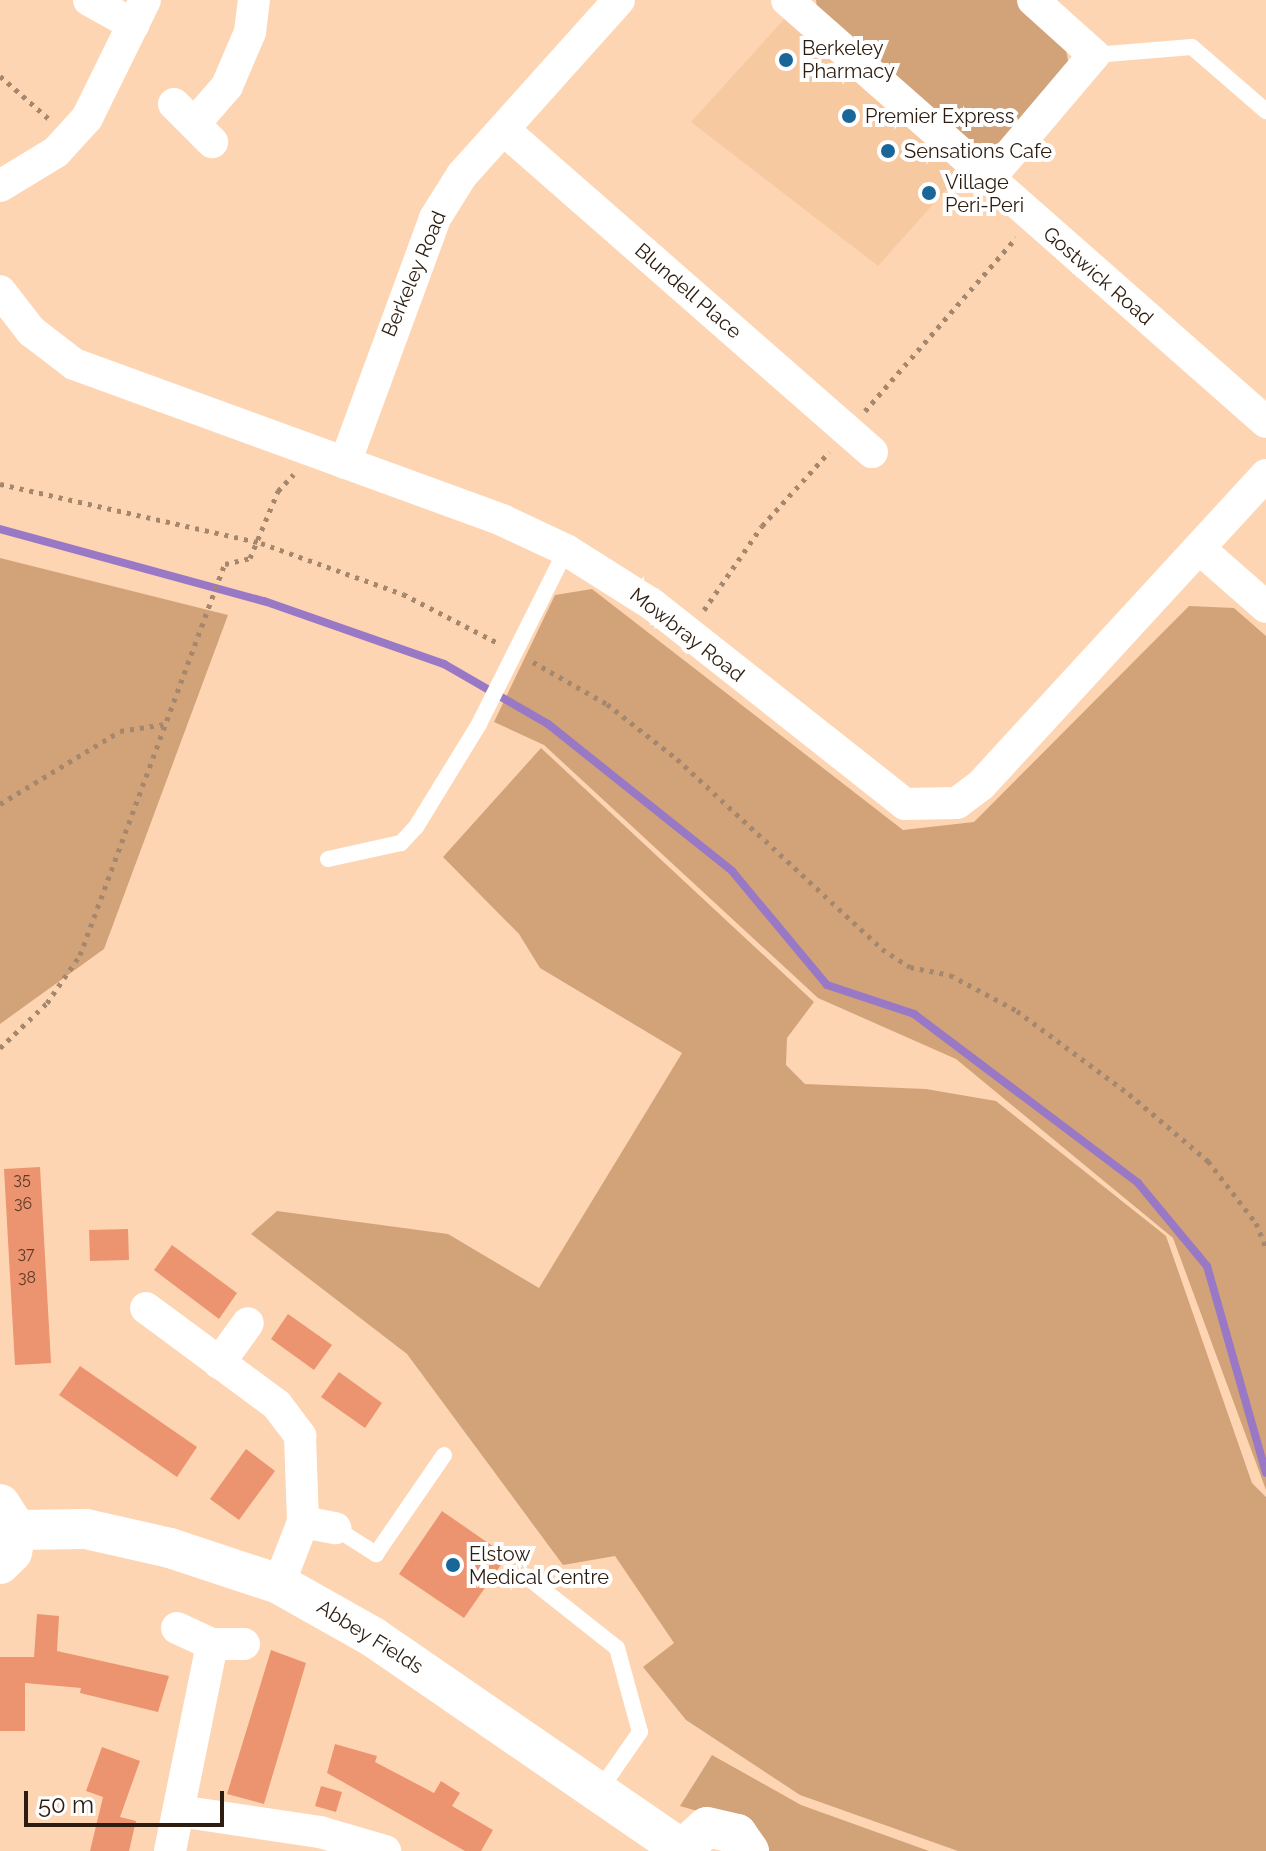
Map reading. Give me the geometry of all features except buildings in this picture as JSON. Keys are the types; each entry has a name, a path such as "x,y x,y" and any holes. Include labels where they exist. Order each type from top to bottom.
{"street":[{"path":"0,186 70,138 103,92 139,12 89,0"},
{"path":"193,123 227,86 250,32 254,0"},
{"name":"Berkeley Road","path":"345,463 435,218 462,175 619,0"},
{"name":"Gostwick Road","path":"787,0 1266,422"},
{"path":"988,180 1094,55 1033,0"},
{"name":"Blundell Place","path":"504,130 872,452"},
{"name":"Mowbray Road","path":"0,291 31,331 74,364 502,520 566,550 653,605 881,791 905,804 932,807 957,803 981,785 1201,550 1266,475"},
{"path":"1201,550 1266,607"},
{"path":"146,1308 277,1405 300,1436 303,1522 279,1584"},
{"path":"219,1363 248,1323"},
{"path":"303,1522 335,1528"},
{"name":"Abbey Fields","path":"6,1533 86,1529 170,1548 279,1584 373,1637 681,1850"},
{"path":"177,1628 212,1644 244,1644"},
{"path":"170,1851 212,1644"},
{"path":"179,1811 320,1832 379,1851"},
{"path":"681,1850 707,1827 737,1834 749,1851"}],"lane":[{"path":"1094,55 1192,47 1266,111"},
{"path":"328,859 401,843 479,724 566,550"},
{"path":"335,1528 376,1554 444,1455"},
{"path":"526,1576 617,1648 640,1732 599,1791"}],"path":[{"path":"0,76 70,138"},
{"path":"0,1048 47,1003 80,955 225,564 250,558 261,543 278,491 314,452"},
{"path":"0,484 261,543 403,594 510,658 607,704 677,759 882,949 910,967 950,975 1017,1011 1129,1094 1208,1161 1256,1223 1266,1248"},
{"path":"0,804 120,731 165,724"}],"shaded area":[{"path":"816,0 1021,0 1064,38 1070,72 1009,145 973,148 817,8"},
{"path":"787,16 962,172 878,266 691,122"},
{"path":"0,558 228,615 104,949 0,1024"},
{"path":"592,589 903,830 974,822 1189,606 1234,608 1266,636 1266,1490 1173,1238 956,1059 818,998 544,745 494,722 555,595"},
{"path":"541,748 814,1002 787,1038 786,1065 805,1084 926,1089 996,1101 1166,1236 1252,1483 1266,1497 1266,1851 958,1851 800,1795 686,1720 643,1667 674,1643 615,1556 563,1565 407,1354 251,1234 277,1211 448,1234 539,1288 682,1053 540,968 519,934 443,857"},
{"path":"712,1755 801,1805 929,1851 767,1851 718,1817 680,1806"}],"waterway":[{"path":"0,529 264,601 444,664 548,724 732,871 827,985 914,1014 1138,1183 1207,1266 1266,1473"}],"place":[{"name":"Berkeley Pharmacy","path":"786,60"},
{"name":"Premier Express","path":"849,116"},
{"name":"Sensations Cafe","path":"888,151"},
{"name":"Village Peri-Peri","path":"929,193"},
{"name":"Elstow Medical Centre","path":"453,1565"}]}
